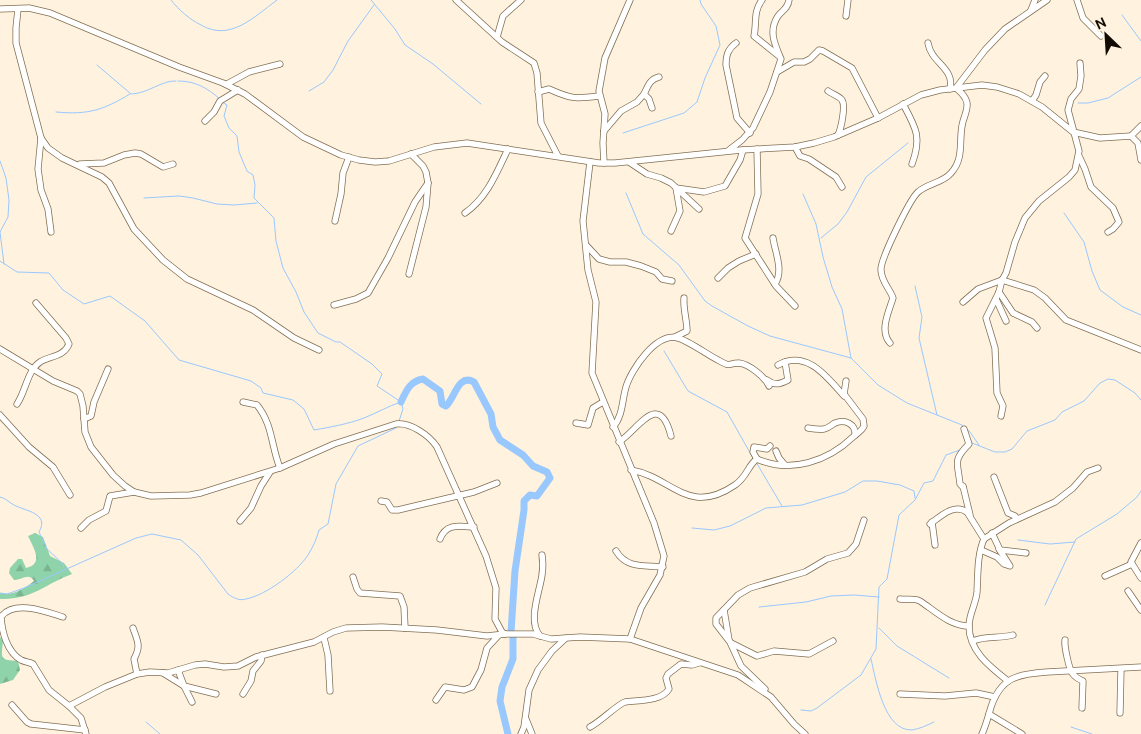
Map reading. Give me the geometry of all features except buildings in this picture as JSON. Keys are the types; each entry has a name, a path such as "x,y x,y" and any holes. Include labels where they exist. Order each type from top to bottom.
{"street":[{"path":"456,0 497,37 534,63 537,73 541,123 558,156"},
{"path":"497,37 503,16 521,0"},
{"path":"604,163 605,114 599,96 605,58 630,0"},
{"path":"762,0 756,8 754,36 780,56"},
{"path":"788,7 790,0"},
{"path":"728,152 750,133 770,92 780,63 780,56 774,44 773,30 778,17 795,0"},
{"path":"846,16 848,0"},
{"path":"1031,10 1035,0"},
{"path":"953,88 991,44 1014,22 1047,0"},
{"path":"1077,0 1083,18 1101,36"},
{"path":"0,9 29,8 50,13 179,67 227,84 303,137 349,157 375,162 389,161 434,147 467,143 604,163 795,147 838,136 878,118 921,95 953,88 982,85 1008,90 1032,101 1074,132 1100,138 1131,136 1141,126"},
{"path":"18,9 16,43 40,138 38,169 41,190 48,209 51,232"},
{"path":"736,43 730,48 726,56 726,65 737,118 750,133"},
{"path":"890,343 886,338 886,328 888,311 893,298 882,276 882,263 900,222 916,193 949,175 956,165 961,148 962,128 967,103 964,97 953,88 950,76 930,50 928,43"},
{"path":"777,72 794,62 804,62 819,50 822,51 852,68 878,118"},
{"path":"1000,416 1003,406 997,393 995,348 986,318 999,292 1014,242 1025,218 1039,201 1073,174 1079,156 1079,147 1068,110 1070,99 1079,89 1080,63"},
{"path":"227,84 249,72 280,64"},
{"path":"1032,101 1040,82 1045,76"},
{"path":"604,132 621,111 637,102 654,78 660,77"},
{"path":"538,92 549,89 576,99 599,96"},
{"path":"205,121 214,112 220,101 238,90"},
{"path":"828,91 841,98 844,107 841,130 838,136"},
{"path":"644,94 652,108"},
{"path":"903,104 913,124 918,140 912,164"},
{"path":"1131,136 1138,143 1141,160"},
{"path":"40,138 55,153 102,177 108,183 134,229 163,260 187,279 253,310 294,338 319,350"},
{"path":"795,147 800,156 809,159 836,177 842,187"},
{"path":"757,149 758,194 745,236 775,284 795,306"},
{"path":"465,213 471,209 491,186 508,150"},
{"path":"676,188 704,192 725,186 740,160 743,150"},
{"path":"75,164 104,163 135,153 141,154 163,167 173,164"},
{"path":"409,274 426,207 428,183 426,172 420,162 410,154"},
{"path":"1079,156 1086,169 1091,187 1110,204 1118,216 1119,222 1108,232"},
{"path":"335,221 343,173 349,157"},
{"path":"590,162 584,221 588,270 596,302 591,369 657,532 664,556 663,567 657,582 641,608 630,639"},
{"path":"630,162 644,173 667,180 699,209"},
{"path":"334,304 356,299 368,292 428,183"},
{"path":"671,230 680,212 676,188"},
{"path":"773,238 778,261 778,275 775,284"},
{"path":"586,245 596,258 600,260 626,262 641,266 656,272 662,278 672,281"},
{"path":"718,278 739,261 756,254"},
{"path":"963,302 978,289 1002,280 1034,290 1045,298 1066,320 1141,350"},
{"path":"999,292 1013,313 1032,322 1037,328"},
{"path":"613,427 619,419 629,379 638,363 658,343 687,331 683,306 684,298"},
{"path":"996,298 1006,321"},
{"path":"17,404 33,368 42,361 62,353 69,344 36,303"},
{"path":"673,338 680,338 728,366 741,364 773,384 788,380 782,363 800,360 810,364 820,370 846,397 864,422 864,428 842,447 817,460 802,465 775,464 757,459 753,452 754,447 767,449 770,446"},
{"path":"0,349 53,381 77,390 83,406 85,432 92,447 119,482 134,492 151,496 190,495 270,472 334,444 401,424 416,429 434,442 474,527 494,582 496,622 502,634"},
{"path":"84,419 91,416 94,402 108,369"},
{"path":"763,378 769,386"},
{"path":"846,381 844,391 846,397"},
{"path":"243,402 257,405 262,412 273,435 273,448 280,468"},
{"path":"576,423 588,426 592,408 603,402"},
{"path":"619,442 628,436 640,422 655,414 664,419 671,436"},
{"path":"0,415 29,446 53,467 70,495"},
{"path":"808,428 824,429 837,422 848,423 852,424 855,428 855,435"},
{"path":"964,429 969,444 958,456 957,469 960,474 960,484 963,486 971,518"},
{"path":"776,451 778,458 785,465"},
{"path":"631,470 656,479 680,493 698,497 720,493 736,484 744,478 757,459"},
{"path":"1008,681 985,662 973,641 969,626 977,598 981,550 984,539 1017,519 1055,502 1074,488 1087,472 1098,468"},
{"path":"240,521 251,508 260,486 270,472"},
{"path":"994,476 1008,513 1017,519"},
{"path":"381,501 387,502 392,510 396,511 458,496 497,483"},
{"path":"81,528 89,520 106,511 110,496 134,492"},
{"path":"935,545 931,523 958,508 965,511 971,518 984,539"},
{"path":"804,734 771,698 763,686 741,666 729,641 716,624 716,618 738,595 750,588 805,572 827,559 848,553 856,544 864,520"},
{"path":"440,539 443,531 447,528 453,526 474,527"},
{"path":"981,550 992,554 1004,564 1010,566 992,533"},
{"path":"1141,543 1132,558 1132,564 1141,578"},
{"path":"999,548 1008,552 1026,553"},
{"path":"616,551 623,560 631,565 663,567"},
{"path":"540,636 536,631 535,621 536,595 542,574 542,555"},
{"path":"1105,576 1132,564"},
{"path":"353,577 360,593 400,596 404,607 405,628"},
{"path":"1128,591 1141,610"},
{"path":"900,599 915,599 956,625 969,626"},
{"path":"12,705 31,724 85,732 81,718 49,690 33,664 22,661 13,653 4,632 1,617 14,609 33,608 63,617"},
{"path":"724,610 729,641"},
{"path":"69,706 105,686 137,674 163,673 205,664 224,667 238,666 262,655 314,642 340,629 355,627 405,628 488,636 533,634 551,639 580,637 630,639 738,675 771,698"},
{"path":"134,628 139,649 134,659 137,674"},
{"path":"436,700 446,687 464,690 472,687 481,670 488,648 502,634"},
{"path":"973,641 983,637 1003,638 1013,635"},
{"path":"324,638 328,655 330,691"},
{"path":"521,734 526,719 529,690 538,670 552,651 566,638"},
{"path":"1065,640 1064,648 1070,671 1076,678 1083,681 1082,708"},
{"path":"729,641 757,656 774,651 809,654 833,641"},
{"path":"243,694 251,680 253,671 261,661 262,655"},
{"path":"590,727 600,722 622,703 664,695 668,689 666,678 670,673 681,664 692,665 699,663"},
{"path":"982,734 995,697 1001,686 1008,681 1032,673 1141,668"},
{"path":"1120,713 1122,669"},
{"path":"178,670 192,702"},
{"path":"163,673 184,686 216,694"},
{"path":"900,694 950,696 976,693 995,697"},
{"path":"989,714 1022,734"},
{"path":"526,719 532,734"}],"green space":[{"path":"35,533 43,537 50,556 64,563 72,574 30,594 11,599 0,599 0,593 9,594 18,591 34,581 30,577 14,580 9,573 10,568 18,559 22,559 26,568 35,563 35,550 28,536"},
{"path":"0,637 3,641 3,657 8,660 18,661 20,670 13,680 0,684"}],"waterway":[{"path":"171,0 184,14 197,23 212,30 222,31 232,29 250,20 277,0"},
{"path":"371,0 395,29 405,45 433,64 481,104"},
{"path":"623,133 684,113 697,102 705,78 720,45 716,26 700,0"},
{"path":"309,91 324,82 333,70 348,41 374,5"},
{"path":"1122,15 1141,41"},
{"path":"97,65 131,94 176,81"},
{"path":"1078,103 1088,103 1108,98 1141,77"},
{"path":"178,81 190,82 201,86 220,99"},
{"path":"56,112 87,112 103,108 130,94"},
{"path":"222,102 227,105 224,116 229,128 237,136 239,152 247,171 253,175 255,185 254,198 274,218 276,241 283,268 304,312 318,333 336,342 340,342 372,364 382,374 377,386 401,402 403,409 399,421"},
{"path":"821,238 838,224 847,212 866,177 908,143"},
{"path":"0,161 6,178 9,200 8,217 0,232 4,264"},
{"path":"626,193 643,234 679,265 705,301 712,306 770,336 851,358 878,385 907,403 962,425 970,432 979,445"},
{"path":"803,194 816,224 832,287 842,309 851,358"},
{"path":"144,198 179,196 217,204 257,203"},
{"path":"1064,213 1084,242 1092,271 1100,290 1123,307 1141,315"},
{"path":"0,261 17,272 49,273 63,290 84,304 110,296 145,321 179,360 251,381 261,388 263,393 293,400 304,409 314,430 358,420 401,402"},
{"path":"915,286 922,317 919,338 937,415"},
{"path":"664,351 688,391 727,412 753,458"},
{"path":"401,402 409,387 419,380 423,379 440,391 442,404 446,406 460,384 469,380 474,382 491,414 493,427 500,440 523,455 533,466 547,472 550,478 537,496 530,495 524,501 515,571 511,632"},
{"path":"972,443 995,452 1005,452 1012,449 1027,431 1055,420 1062,412 1084,401 1100,383 1108,379 1115,380 1135,393 1141,400"},
{"path":"0,593 7,594 24,588 136,538 152,534 181,540 198,555 228,594 241,600 254,597 280,582 303,562 308,555 319,530 328,524 336,484 358,446 396,428"},
{"path":"801,710 811,711 817,708 861,675 876,649 879,587 887,579 899,515 915,500 924,483 933,481 946,455 960,450"},
{"path":"756,462 782,506"},
{"path":"692,528 714,530 730,526 766,508 802,505 845,492 863,481 877,481 900,485 914,491 915,498"},
{"path":"1045,605 1076,539 1117,514 1137,497 1141,491"},
{"path":"0,497 39,517 42,526 39,532 47,549 63,564 64,568"},
{"path":"1018,540 1050,544 1075,542"},
{"path":"759,607 806,602 831,596 879,597"},
{"path":"879,628 897,646 949,678"},
{"path":"508,734 500,701 502,687 513,659 513,637"},
{"path":"871,659 883,703 894,722 902,728 912,730 934,722"},
{"path":"146,722 160,734"},
{"path":"1071,727 1092,734"}]}
